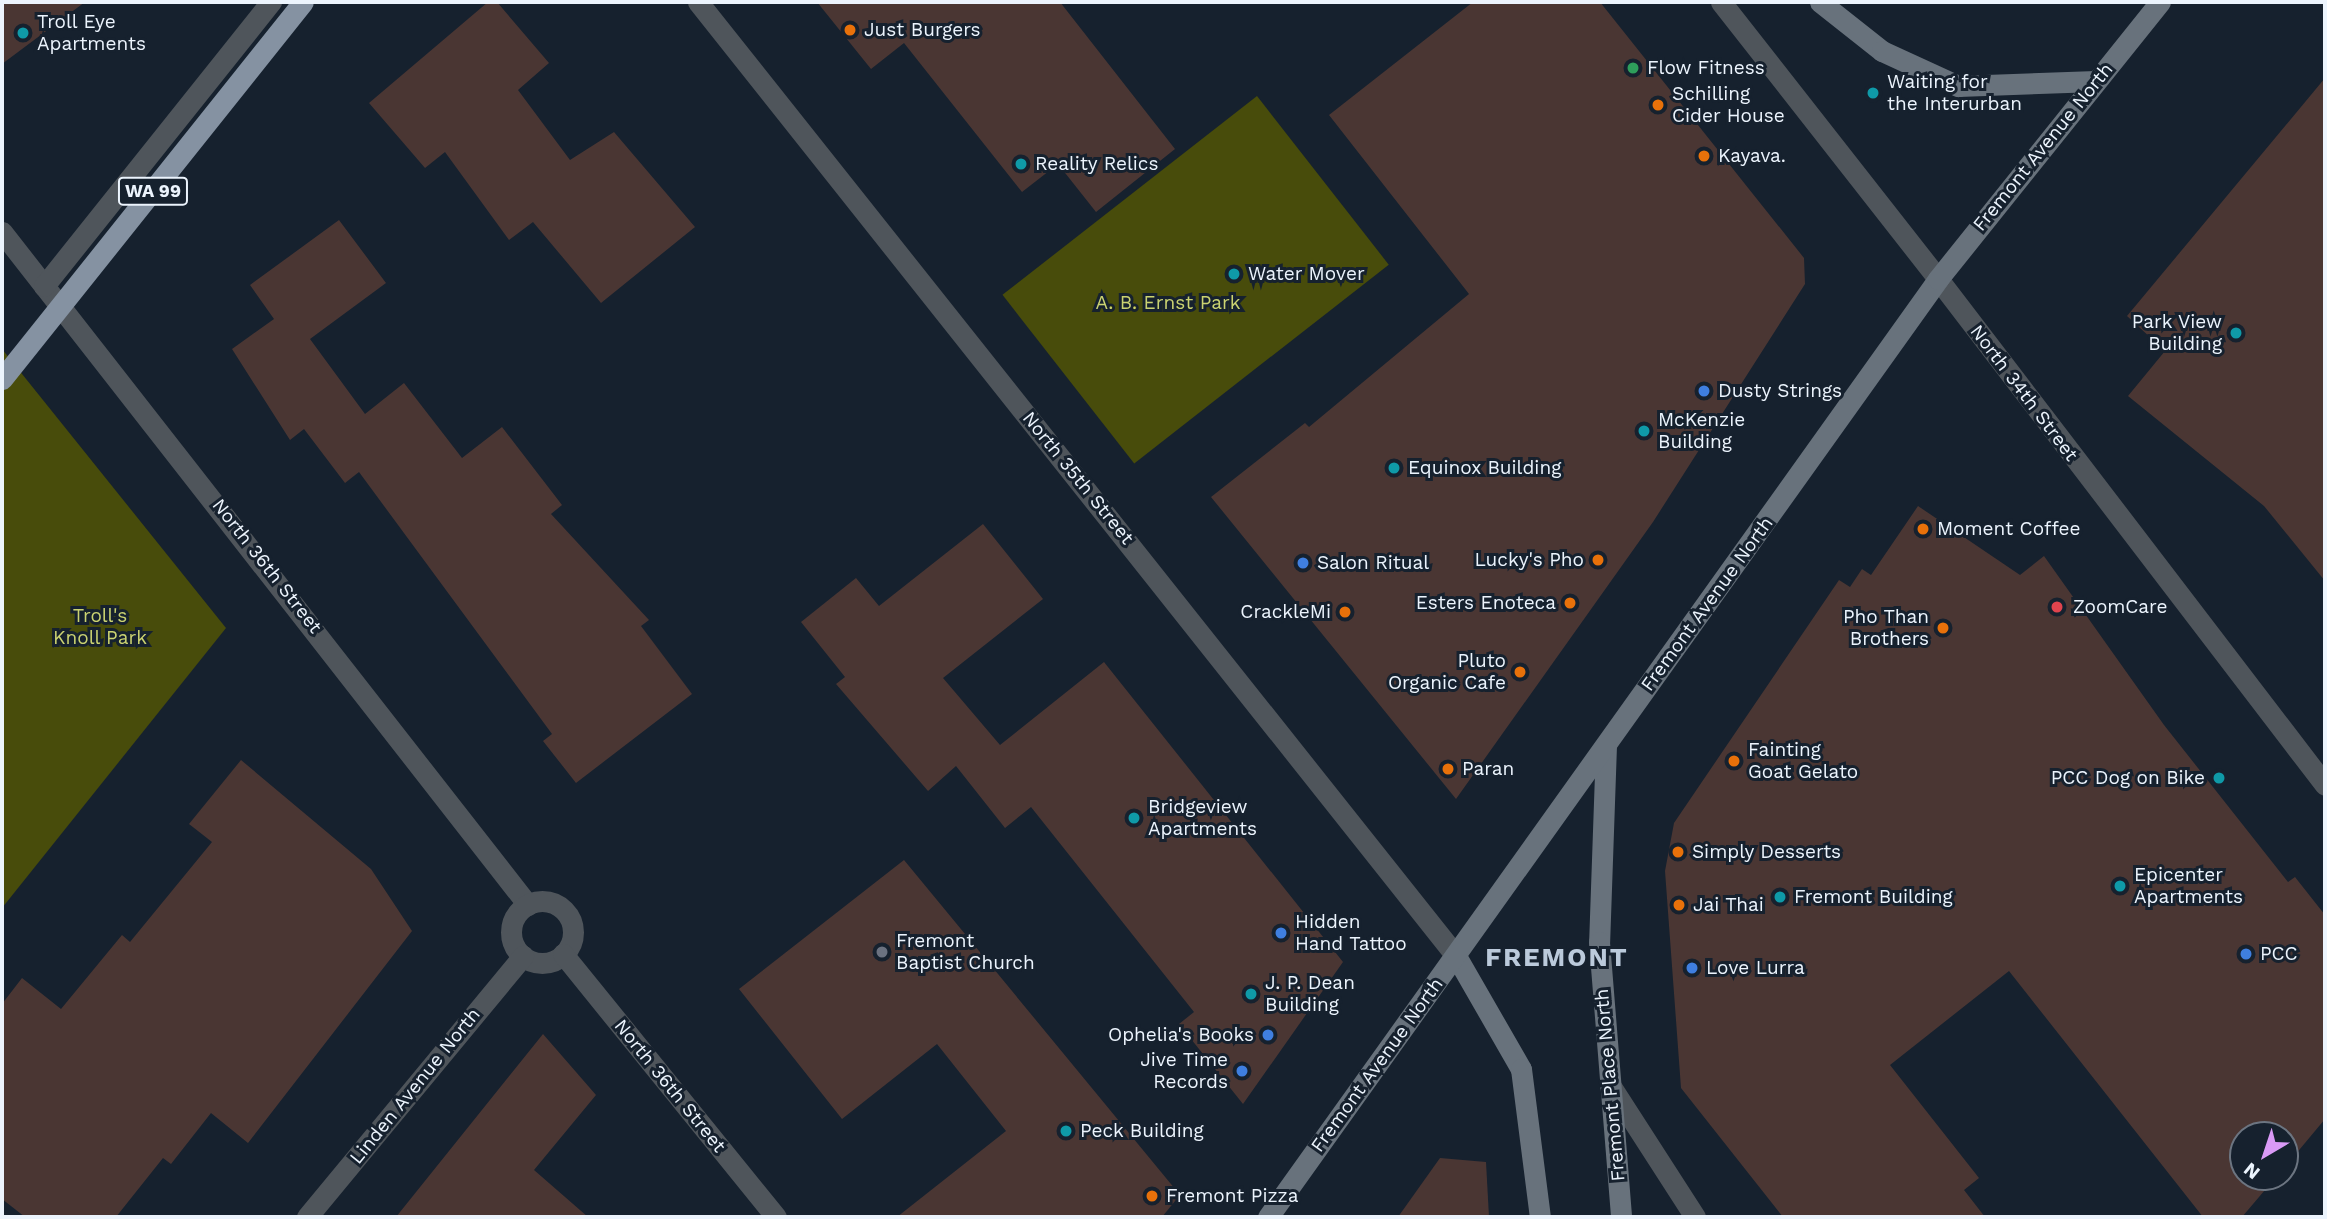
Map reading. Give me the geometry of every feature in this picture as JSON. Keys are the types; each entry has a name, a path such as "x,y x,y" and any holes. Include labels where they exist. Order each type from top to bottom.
{"highway":[{"name":"WA 99","path":"2,379 303,2"}],"main road":[{"path":"1820,2 1882,51 1934,79 1986,90 2036,83 2096,82"},
{"name":"Fremont Avenue North","path":"1268,1217 1938,279 2160,2"},
{"name":"Fremont Place North","path":"1606,744 1598,916 1621,1217"},
{"path":"1455,956 1521,1069 1540,1217"}],"street":[{"path":"44,286 271,2"},
{"name":"North 35th Street","path":"698,2 1455,956"},
{"name":"North 34th Street","path":"1721,2 1938,279 2325,785"},
{"name":"North 36th Street","path":"2,232 528,905"},
{"path":"552,902 568,914 573,934 563,954 538,963 523,956 514,945 512,924 528,905 552,902"},
{"name":"North 36th Street","path":"563,954 776,1217"},
{"name":"Linden Avenue North","path":"307,1217 523,956"},
{"path":"1610,1086 1695,1217"}],"green space":[{"name":"A. B. Ernst Park","path":"1257,96 1389,265 1134,463 1002,295"},
{"name":"Troll's Knoll Park","path":"2,349 226,628 2,908"}],"building":[{"name":"Troll Eye Apartments","path":"2,2 85,2 2,64"},
{"path":"488,2 497,2 549,63 518,90 570,160 614,132 695,227 601,303 533,222 509,240 445,152 425,168 369,103"},
{"path":"817,2 1060,2 1175,149 1096,212 1058,164 1022,192 904,43 871,69"},
{"path":"1473,2 1600,2 1804,258 1805,284 1653,522 1456,799 1211,497 1305,423 1309,427 1469,294 1329,115"},
{"name":"Park View Building","path":"2325,78 2325,581 2264,506 2128,396 2165,351 2127,316"},
{"path":"339,220 386,283 310,339 365,414 404,383 462,458 502,427 562,505 551,514 649,620 641,626 692,694 576,783 543,741 552,734 359,472 345,483 304,429 290,440 232,349 274,319 250,285"},
{"path":"1918,506 2020,575 2044,556 2164,725 2288,882 2295,877 2325,915 2325,1119 2299,1150 2299,1121 2229,1121 2229,1191 2264,1191 2242,1217 2203,1217 2009,971 1890,1065 1979,1178 1964,1190 1985,1217 1783,1217 1681,1088 1665,871 1674,823 1839,580 1850,587 1862,569 1871,575"},
{"path":"983,524 1043,599 943,678 1000,745 1104,662 1343,962 1243,1104 1179,1024 1194,1012 1031,807 1005,828 956,766 928,791 836,684 845,677 801,622 856,578 879,606"},
{"path":"241,760 371,869 412,931 248,1143 211,1113 171,1164 163,1158 116,1217 25,1217 2,1199 2,1004 22,978 61,1009 122,935 130,942 212,842 189,824"},
{"path":"904,860 1180,1195 1162,1217 897,1217 1006,1131 937,1044 842,1119 739,989"},
{"path":"543,1034 596,1095 534,1170 588,1217 396,1217"},
{"path":"1440,1158 1486,1162 1489,1217 1398,1217"}],"place":[{"name":"Just Burgers","path":"850,30"},
{"name":"Troll Eye Apartments","path":"23,33"},
{"name":"Flow Fitness","path":"1633,68"},
{"name":"Waiting for the Interurban","path":"1873,93"},
{"name":"Schilling Cider House","path":"1658,105"},
{"name":"Kayava.","path":"1704,156"},
{"name":"Reality Relics","path":"1021,164"},
{"name":"Water Mover","path":"1234,274"},
{"name":"Park View Building","path":"2236,333"},
{"name":"Dusty Strings","path":"1704,391"},
{"name":"McKenzie Building","path":"1644,431"},
{"name":"Equinox Building","path":"1394,468"},
{"name":"Moment Coffee","path":"1923,529"},
{"name":"Lucky's Pho","path":"1598,560"},
{"name":"Salon Ritual","path":"1303,563"},
{"name":"Esters Enoteca","path":"1570,603"},
{"name":"ZoomCare","path":"2057,607"},
{"name":"CrackleMi","path":"1345,612"},
{"name":"Pho Than Brothers","path":"1943,628"},
{"name":"Pluto Organic Cafe","path":"1520,672"},
{"name":"Fainting Goat Gelato","path":"1734,761"},
{"name":"Paran","path":"1448,769"},
{"name":"PCC Dog on Bike","path":"2219,778"},
{"name":"Bridgeview Apartments","path":"1134,818"},
{"name":"Simply Desserts","path":"1678,852"},
{"name":"Epicenter Apartments","path":"2120,886"},
{"name":"Fremont Building","path":"1780,897"},
{"name":"Jai Thai","path":"1679,905"},
{"name":"Hidden Hand Tattoo","path":"1281,933"},
{"name":"Fremont Baptist Church","path":"882,952"},
{"name":"PCC","path":"2246,954"},
{"name":"Love Lurra","path":"1692,968"},
{"name":"J. P. Dean Building","path":"1251,994"},
{"name":"Ophelia's Books","path":"1268,1035"},
{"name":"Jive Time Records","path":"1242,1071"},
{"name":"Peck Building","path":"1066,1131"},
{"name":"Fremont Pizza","path":"1152,1196"}],"district":[{"name":"FREMONT","path":"1557,958"}]}
